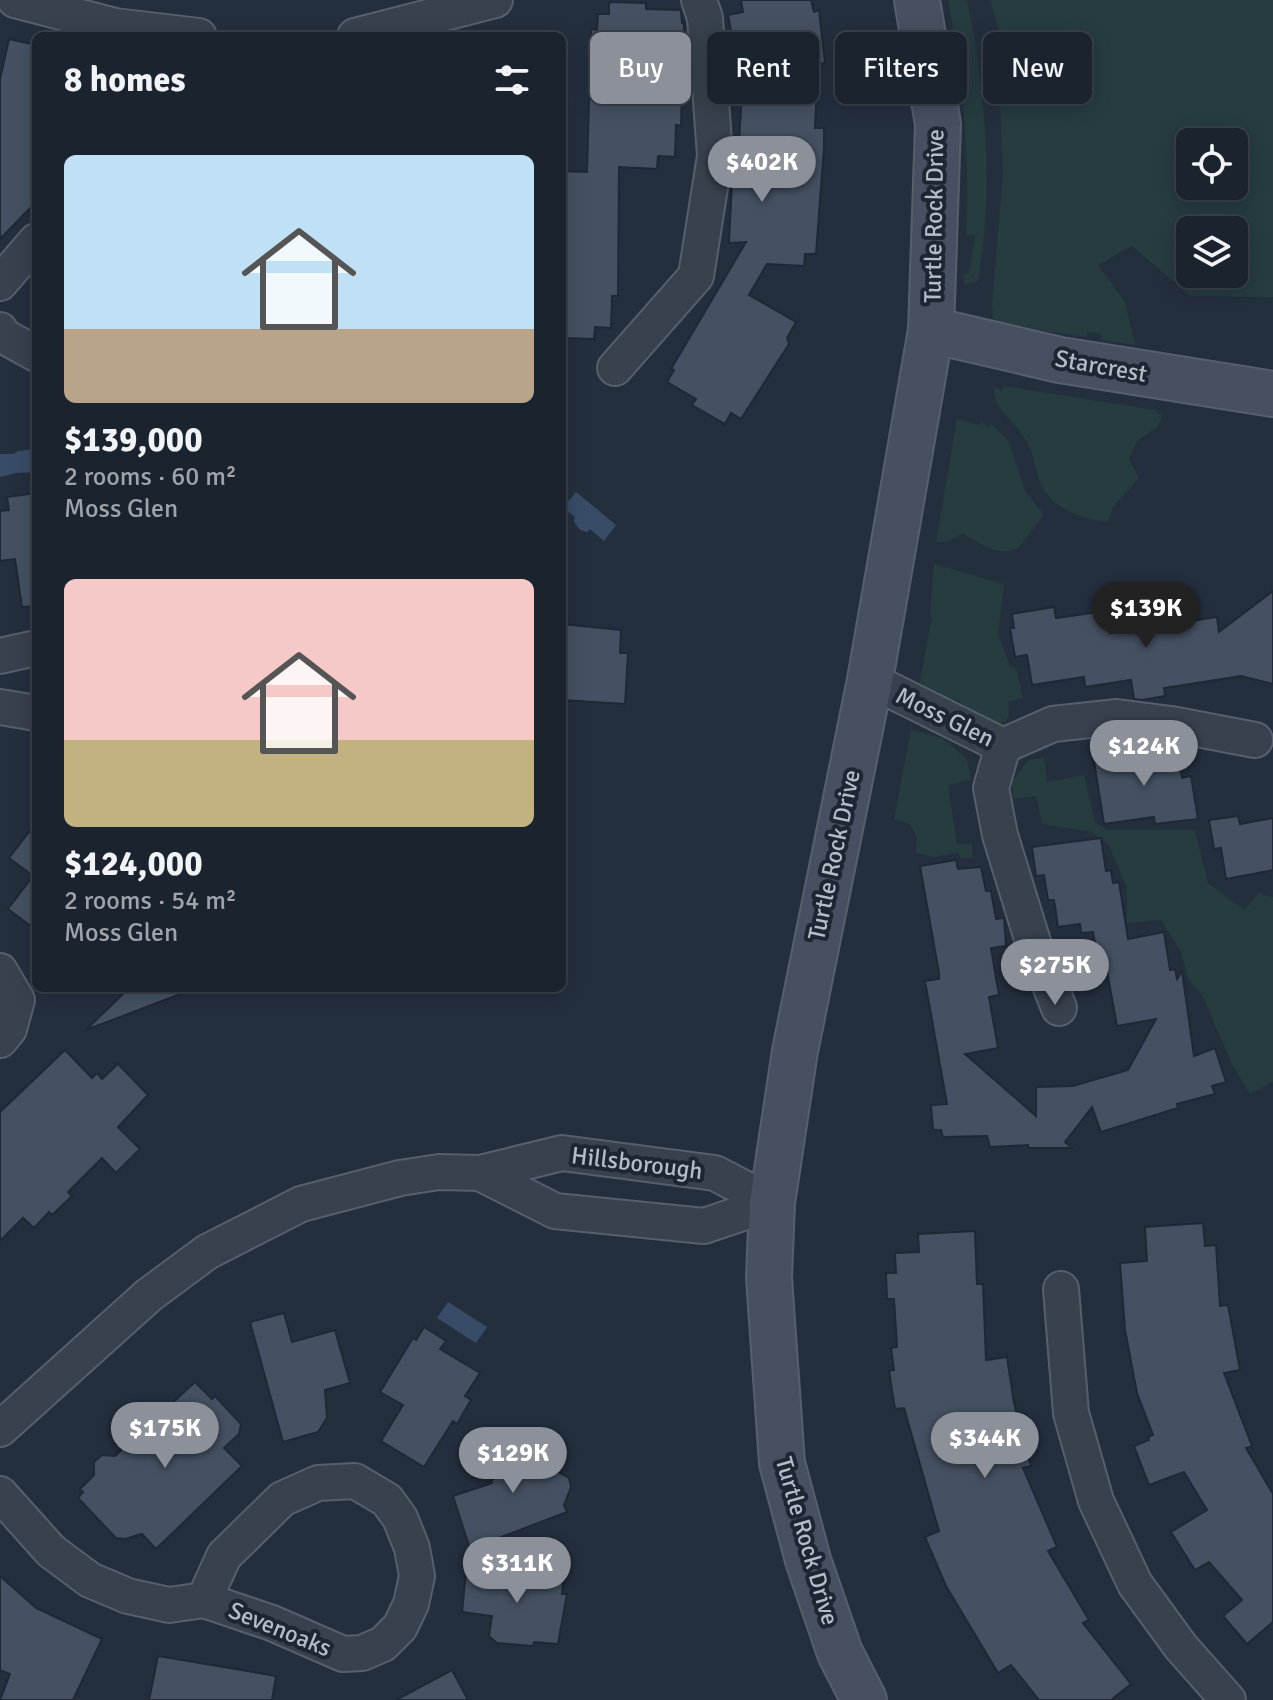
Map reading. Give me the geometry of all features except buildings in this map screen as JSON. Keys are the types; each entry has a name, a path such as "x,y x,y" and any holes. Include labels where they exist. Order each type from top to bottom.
{"street":[{"path":"15,0 114,31"},
{"path":"372,32 495,0"},
{"path":"615,368 696,276 715,156 705,18 699,0"},
{"name":"Turtle Rock Drive","path":"864,1700 840,1653 821,1600 782,1463 769,1278 772,1203 795,1051 870,680 931,330 938,124 917,0"},
{"path":"0,283 32,246"},
{"path":"0,330 2,335 32,352"},
{"name":"Starcrest","path":"931,330 1060,360 1273,394"},
{"path":"0,656 32,649"},
{"name":"Moss Glen","path":"870,680 1003,746 1053,724 1117,717 1255,740"},
{"path":"0,707 32,712"},
{"path":"1003,746 991,788 1000,835 1033,942 1059,1008"},
{"path":"0,971 17,1000 9,1029 0,1040"},
{"name":"Hillsborough","path":"0,1429 149,1295 219,1246 301,1204 400,1178 439,1172 480,1173 562,1153 715,1173 772,1203"},
{"name":"Hillsborough","path":"480,1173 555,1211 704,1226 772,1203"},
{"path":"1061,1289 1071,1413 1096,1501 1135,1584 1181,1647 1228,1700"},
{"name":"Sevenoaks","path":"0,1494 51,1551 90,1580 128,1596 169,1605 204,1600 272,1623 343,1654 362,1653 383,1644 400,1627 411,1604 417,1576 412,1548 400,1518 387,1500 355,1481 318,1483 282,1499 224,1556 204,1600"}],"green space":[{"path":"948,0 967,0 983,105 987,175 978,281 965,285 963,273 969,274 975,235 966,236 967,178 962,104 967,104 967,32 953,32"},
{"path":"990,0 1273,0 1273,297 1191,296 1182,288 1248,288 1248,216 1176,216 1176,283 1132,246 1098,265 1125,302 1135,345 1102,340 1101,334 1088,332 1086,337 994,324 992,305 1003,174 1000,104 1092,104 1092,32 1000,32"},
{"path":"995,386 1001,391 1003,386 1155,410 1162,416 1157,427 1137,441 1129,459 1139,478 1113,507 1108,522 1072,513 1047,494 1028,445 996,402"},
{"path":"957,419 978,425 982,422 988,427 991,424 1008,440 1026,492 1044,515 1019,547 1012,551 997,551 962,534 946,542 936,542"},
{"path":"934,564 1004,584 998,634 1010,666 1016,668 1023,698 1008,702 1006,722 993,725 956,700 918,691 932,618"},
{"path":"911,729 941,738 967,760 971,780 948,785 957,844 972,844 973,858 961,858 958,853 935,857 916,853 917,837 910,824 894,820"},
{"path":"1044,757 1047,782 1084,775 1095,822 1108,830 1195,830 1208,883 1244,910 1259,893 1273,897 1273,1082 1250,1094 1232,1064 1202,995 1188,978 1181,952 1161,920 1127,923 1127,887 1108,844 1092,832 1042,824 1036,796 1013,799 1012,782 1028,760"}],"water":[{"path":"32,449 32,472 0,477 0,454"},
{"path":"576,492 616,525 604,541 590,529 587,532 580,530 574,522 575,517 566,510 566,504"},
{"path":"448,1302 487,1327 476,1343 437,1318"}]}
